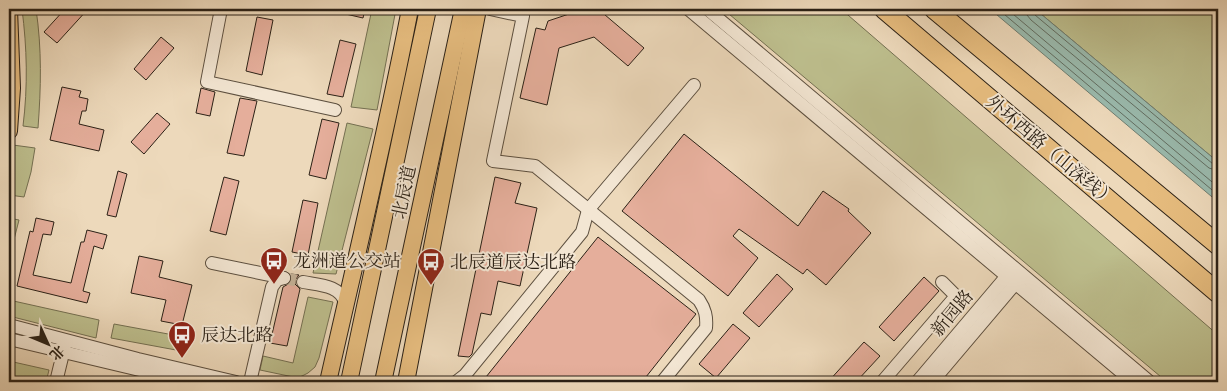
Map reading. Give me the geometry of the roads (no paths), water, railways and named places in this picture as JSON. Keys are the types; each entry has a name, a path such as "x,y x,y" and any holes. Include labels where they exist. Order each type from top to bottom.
{"highway":[{"name":"外环西路（山深线）","path":"884,9 1218,293"},
{"name":"外环西路（山深线）","path":"945,13 1218,245"}],"main road":[{"path":"9,9 9,131"},
{"path":"328,382 388,121 410,9"},
{"name":"北辰道","path":"349,382 428,9"},
{"name":"北辰道","path":"383,382 463,9"},
{"path":"406,382 478,9"}],"street":[{"path":"221,9 207,82 335,110"},
{"path":"490,9 523,16 493,160 535,166 699,300 705,309 706,328 662,382"},
{"path":"688,9 1015,276 1150,382"},
{"path":"707,9 1015,276 1133,382"},
{"path":"456,382 465,375 582,232 588,210 694,85"},
{"path":"212,263 284,278 277,280 272,287 250,382"},
{"name":"新园路","path":"917,382 1015,276"},
{"name":"新园路","path":"932,382 1015,276"},
{"path":"303,282 338,290 345,303"},
{"path":"882,382 956,296 942,282"},
{"path":"9,325 65,346 188,379 236,382"},
{"path":"9,339 65,346"},
{"path":"56,382 65,346"}],"water":[{"path":"990,9 1035,9 1218,162 1218,202"}],"tunnel":[{"path":"284,278 303,282"}],"place":[{"name":"龙洲道公交站","path":"274,285"},
{"name":"北辰道辰达北路","path":"431,286"},
{"name":"辰达北路","path":"182,359"}]}
